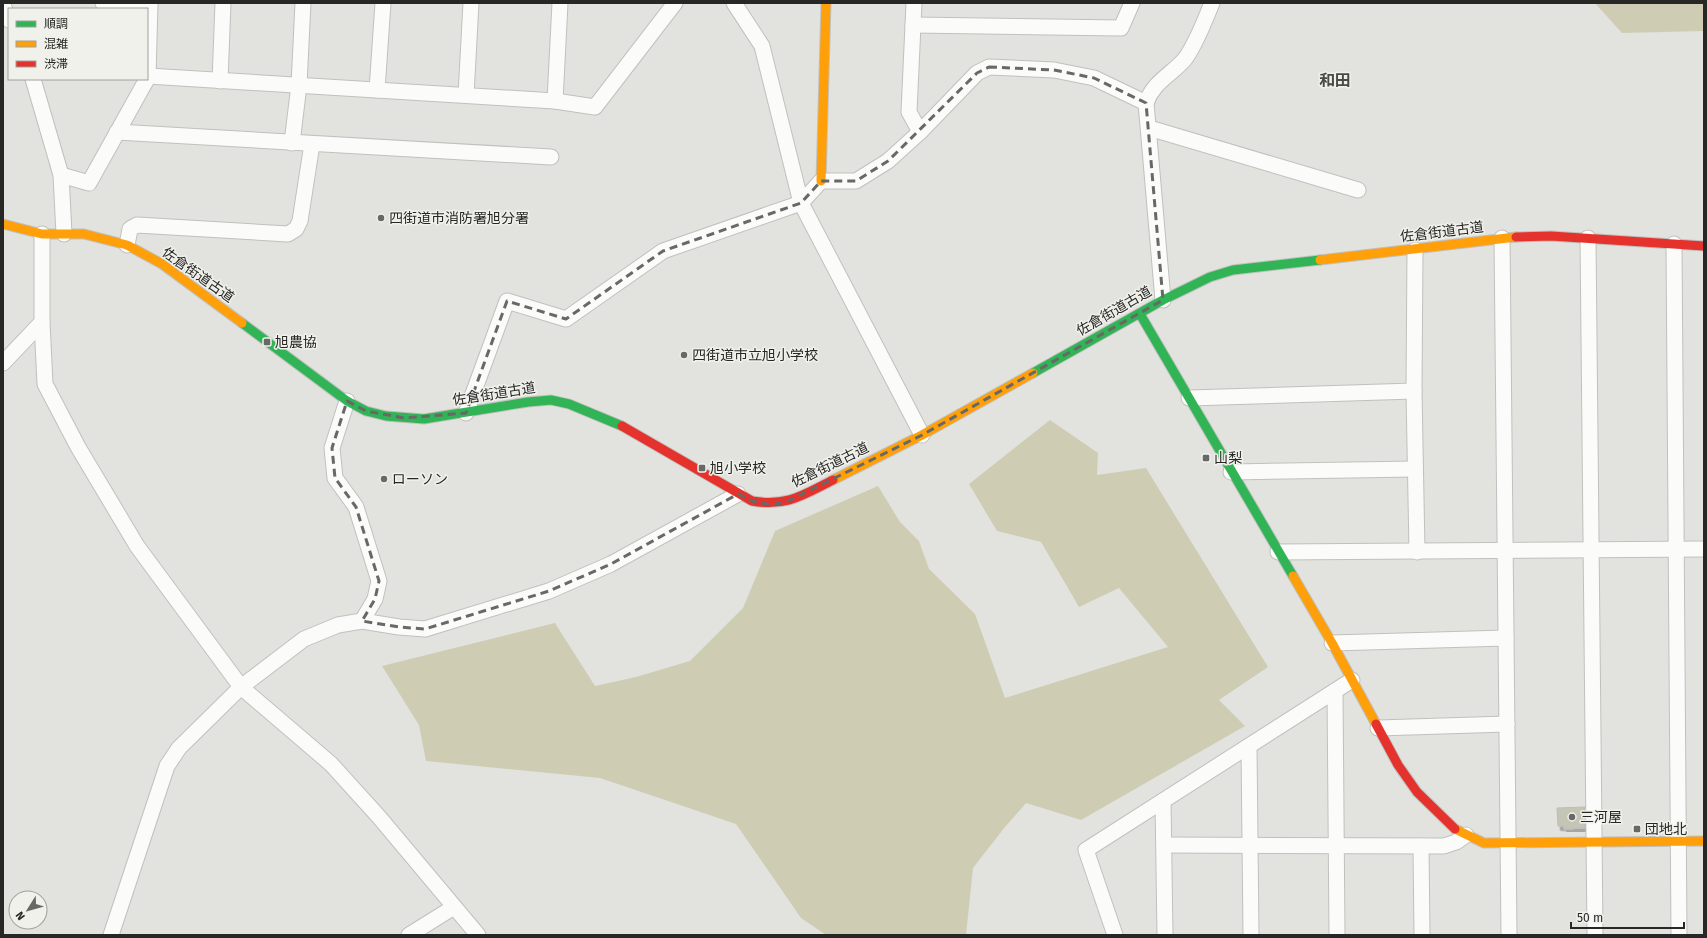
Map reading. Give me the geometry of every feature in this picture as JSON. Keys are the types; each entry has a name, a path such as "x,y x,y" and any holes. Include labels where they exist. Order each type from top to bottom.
{"street":[{"path":"103,3 150,4 148,53"},
{"path":"220,81 223,3"},
{"path":"292,143 300,85 303,3"},
{"path":"377,90 383,3"},
{"path":"466,95 471,3"},
{"path":"555,101 560,3"},
{"path":"148,78 466,95 555,101 595,107 675,3"},
{"path":"734,3 762,46 801,203 922,435"},
{"path":"466,413 507,301 566,319 663,251 801,203 821,181 826,3"},
{"path":"914,3 909,112 920,132"},
{"path":"913,25 1121,28 1132,3"},
{"path":"1163,300 1150,128 1146,102 1150,92 1160,80 1184,60 1196,43 1212,3"},
{"path":"3,5 8,18"},
{"path":"821,181 856,181 888,161 920,132 977,73 989,67 1054,70 1094,78 1146,102"},
{"path":"33,80 61,175 64,234"},
{"path":"61,175 88,183 146,80"},
{"path":"1150,128 1358,190"},
{"path":"117,132 292,143 551,156"},
{"path":"128,245 130,229 137,225 288,234 296,229 300,221 312,144"},
{"name":"佐倉街道古道","path":"3,224 42,234 84,234 128,245 162,264 347,401 366,411 386,416 424,419 528,402 551,400 569,404 615,422 738,494 752,501 771,505 786,502 922,435 1163,300 1210,277 1233,270 1415,250 1502,238 1551,236 1704,246"},
{"path":"42,234 42,322 45,384 78,447 137,546 240,687 331,764 379,817 478,935"},
{"path":"1502,238 1509,935"},
{"path":"1588,238 1596,935"},
{"path":"1674,244 1679,935"},
{"path":"1415,250 1414,392 1416,552"},
{"path":"1140,314 1332,643 1398,765 1417,792 1454,829 1484,843 1704,842"},
{"path":"3,363 42,322"},
{"path":"1189,398 1414,392"},
{"path":"347,401 332,448 334,478 356,507 379,581 375,599 362,621"},
{"path":"1231,472 1415,469"},
{"path":"111,935 167,766 183,744 240,687 304,639 338,625 362,621 399,627 425,629 549,591 611,564 738,494"},
{"path":"1278,552 1704,549"},
{"path":"1332,643 1506,638"},
{"path":"1115,935 1086,850 1352,680"},
{"path":"1335,691 1337,935"},
{"path":"1378,728 1507,724"},
{"path":"1249,746 1252,935"},
{"path":"1163,801 1165,935"},
{"path":"1164,845 1444,846 1456,842 1466,835"},
{"path":"1421,846 1422,935"},
{"path":"409,935 454,907"}],"highlighted area":[{"path":"989,67 1054,70 1094,78 1146,103 1163,300 922,435 786,502 771,505 752,501 738,494 611,564 549,591 425,629 399,627 362,621 375,599 379,581 356,507 335,478 332,448 347,401 366,411 404,418 466,413 507,301 566,319 663,251 801,203 821,181 856,181 888,161 977,73"}],"green space":[{"path":"1595,3 1704,3 1704,31 1622,33"},
{"path":"1050,420 1098,453 1097,475 1146,468 1268,667 1219,700 1245,726 1081,820 1026,803 973,868 966,935 826,935 801,918 736,824 600,778 426,761 419,725 382,666 555,623 595,686 636,677 690,661 743,608 775,531 878,486 900,522 919,541 929,569 975,614 1005,698 1168,647 1119,588 1079,607 1041,542 997,531 969,484"}],"building":[{"name":"三河屋","path":"1585,807 1585,828 1564,829 1564,826 1558,826 1557,808"}],"traffic: fast":[{"path":"1033,373 1163,300 1210,277 1233,270 1320,260"},
{"path":"1140,314 1293,576"},
{"path":"242,323 347,401 366,411 386,416 424,419 528,402 551,400 569,404 622,426"}],"traffic: slow":[{"path":"821,181 826,3"},
{"path":"3,224 42,234 84,234 127,245 162,264 242,323"},
{"path":"1320,260 1516,237"},
{"path":"833,480 922,435 1033,373"},
{"path":"1293,576 1332,643 1376,724"},
{"path":"1455,829 1484,843 1704,841"}],"traffic: jam":[{"path":"1516,237 1551,236 1704,246"},
{"path":"622,426 752,501 785,501 803,495 833,480"},
{"path":"1376,724 1398,765 1417,792 1455,829"}],"place":[{"name":"四街道市消防署旭分署","path":"381,218"},
{"name":"旭農協","path":"267,342"},
{"name":"四街道市立旭小学校","path":"684,355"},
{"name":"山梨","path":"1206,458"},
{"name":"旭小学校","path":"702,468"},
{"name":"ローソン","path":"384,479"},
{"name":"三河屋","path":"1572,817"},
{"name":"団地北","path":"1637,829"}],"district":[{"name":"和田","path":"1335,80"}]}
